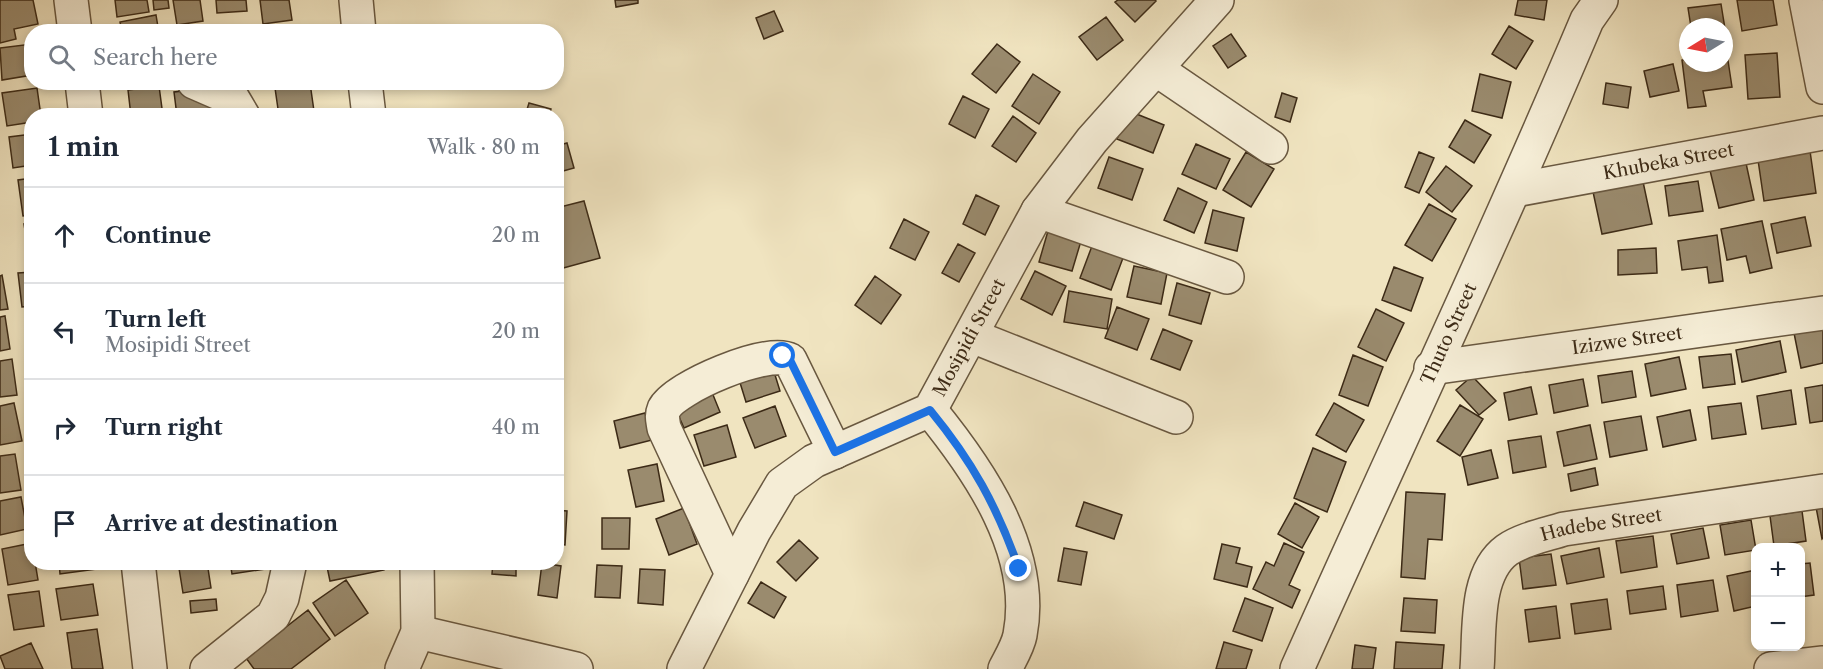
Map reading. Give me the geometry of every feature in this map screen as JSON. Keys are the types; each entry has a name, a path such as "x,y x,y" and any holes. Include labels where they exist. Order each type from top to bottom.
{"street":[{"path":"70,0 74,24"},
{"path":"356,0 358,24"},
{"name":"Mosipidi Street","path":"684,669 732,574 782,484 814,461 930,410 1038,211 1092,140 1217,0"},
{"name":"Thuto Street","path":"1297,669 1431,368 1515,190 1587,20 1601,0"},
{"path":"1806,0 1823,87"},
{"path":"1156,69 1271,147"},
{"path":"83,90 85,108"},
{"path":"212,90 233,99 238,108"},
{"path":"366,90 368,108"},
{"name":"Khubeka Street","path":"1515,190 1823,133"},
{"path":"1038,211 1227,277"},
{"name":"Izizwe Street","path":"1431,368 1823,313"},
{"path":"972,336 1176,417"},
{"path":"732,574 664,428 662,417 665,407 702,381 715,375 772,356 783,356 790,360 835,452"},
{"path":"930,410 963,450 991,500 1019,569 1020,636 1005,669"},
{"name":"Hadebe Street","path":"1478,669 1485,581 1506,551 1524,542 1564,529 1823,491"},
{"path":"139,570 150,669"},
{"path":"207,669 273,616 282,598 288,570"},
{"path":"402,669 418,632 417,570"},
{"path":"418,632 576,669"},
{"path":"1771,669 1823,663"}],"building":[{"path":"0,0 33,0 38,24 24,24 24,27 14,29 16,39 0,43"},
{"path":"115,0 147,0 149,12 117,17"},
{"path":"153,0 168,0 169,8 154,10"},
{"path":"173,0 200,0 203,21 177,24"},
{"path":"173,0 200,0 203,21 177,24"},
{"path":"216,0 246,0 247,11 217,13"},
{"path":"260,0 289,0 292,20 263,24"},
{"path":"615,0 638,0 638,3 616,7"},
{"path":"615,0 638,0 638,3 616,7"},
{"path":"1118,0 1156,1 1135,22 1115,2"},
{"path":"1518,0 1547,0 1544,20 1515,15"},
{"path":"1737,0 1773,0 1777,25 1742,31"},
{"path":"1721,4 1723,18 1690,18 1688,8"},
{"path":"774,11 783,31 764,39 756,18"},
{"path":"156,15 158,24 120,24 120,22"},
{"path":"1106,17 1123,40 1097,60 1079,37"},
{"path":"1509,26 1533,41 1516,69 1492,54"},
{"path":"1231,34 1246,56 1228,68 1213,46"},
{"path":"997,44 1020,62 996,93 972,74"},
{"path":"24,45 24,76 2,80 0,48"},
{"path":"1777,53 1780,97 1748,99 1745,55"},
{"path":"1673,64 1679,91 1650,97 1644,71"},
{"path":"1684,72 1730,72 1732,87 1703,91 1706,106 1688,108"},
{"path":"1033,74 1060,92 1039,124 1012,106"},
{"path":"1033,74 1060,92 1039,124 1012,106"},
{"path":"1480,74 1511,82 1502,118 1472,111"},
{"path":"1606,83 1631,87 1628,108 1603,104"},
{"path":"37,90 40,108 24,108 24,123 7,126 2,93"},
{"path":"128,90 160,90 162,108 130,108"},
{"path":"209,90 212,108 176,108 174,92"},
{"path":"209,90 212,108 176,108 174,92"},
{"path":"275,90 311,90 314,108 278,108"},
{"path":"1282,93 1297,98 1290,122 1275,117"},
{"path":"963,96 989,109 975,138 949,124"},
{"path":"529,103 547,108 527,108"},
{"path":"1129,111 1164,125 1153,153 1117,139"},
{"path":"1013,116 1036,133 1016,162 992,146"},
{"path":"1013,116 1036,133 1016,162 992,146"},
{"path":"1465,120 1491,135 1474,163 1449,147"},
{"path":"24,135 24,166 13,168 9,137"},
{"path":"567,143 574,168 564,171 564,144"},
{"path":"1196,144 1230,159 1216,189 1182,174"},
{"path":"1809,144 1816,193 1764,201 1757,153"},
{"path":"1246,152 1274,169 1251,207 1223,190"},
{"path":"1246,152 1274,169 1251,207 1223,190"},
{"path":"1419,152 1434,158 1419,193 1405,187"},
{"path":"1744,154 1754,200 1719,208 1708,162"},
{"path":"1744,154 1754,200 1719,208 1708,162"},
{"path":"1109,157 1143,169 1132,200 1098,188"},
{"path":"1446,166 1472,186 1452,212 1426,192"},
{"path":"1642,177 1652,224 1602,234 1592,187"},
{"path":"24,179 24,216 23,216 18,180"},
{"path":"1698,181 1703,211 1669,216 1665,186"},
{"path":"1178,188 1207,202 1194,233 1164,220"},
{"path":"976,195 999,206 985,235 963,224"},
{"path":"584,201 600,258 564,268 564,206"},
{"path":"1429,204 1456,219 1432,261 1405,245"},
{"path":"1429,204 1456,219 1432,261 1405,245"},
{"path":"1213,210 1244,218 1237,251 1205,243"},
{"path":"1805,217 1811,246 1777,253 1771,224"},
{"path":"904,219 929,232 915,260 890,248"},
{"path":"1762,221 1772,268 1750,273 1746,256 1727,260 1721,229"},
{"path":"1048,231 1081,241 1072,271 1039,262"},
{"path":"1717,235 1723,281 1709,283 1707,267 1682,270 1678,241"},
{"path":"958,244 975,253 959,282 942,273"},
{"path":"1092,246 1123,258 1111,290 1080,278"},
{"path":"1656,248 1657,273 1618,275 1618,250"},
{"path":"1134,266 1167,273 1161,304 1127,297"},
{"path":"1394,267 1423,278 1411,311 1382,300"},
{"path":"1035,271 1066,286 1052,315 1021,299"},
{"path":"18,273 24,273 24,307 22,307"},
{"path":"2,275 8,309 0,310 0,276"},
{"path":"875,276 901,295 881,324 855,305"},
{"path":"1177,283 1210,293 1201,324 1169,315"},
{"path":"1177,283 1210,293 1201,324 1169,315"},
{"path":"1069,291 1112,299 1107,329 1064,322"},
{"path":"1117,307 1149,319 1137,350 1105,338"},
{"path":"1376,309 1404,323 1386,361 1358,347"},
{"path":"5,316 10,349 0,351 0,317"},
{"path":"1823,328 1823,363 1801,368 1794,333"},
{"path":"1163,329 1192,341 1180,370 1151,359"},
{"path":"1780,341 1786,372 1742,382 1736,350"},
{"path":"1731,354 1735,384 1703,388 1699,357"},
{"path":"1731,354 1735,384 1703,388 1699,357"},
{"path":"1353,355 1383,367 1368,406 1339,395"},
{"path":"1353,355 1383,367 1368,406 1339,395"},
{"path":"1679,357 1686,389 1651,396 1645,364"},
{"path":"12,359 17,395 0,397 0,361"},
{"path":"771,362 780,391 746,402 737,373"},
{"path":"1632,371 1636,397 1602,403 1598,376"},
{"path":"1472,376 1496,401 1479,415 1456,390"},
{"path":"1472,376 1496,401 1479,415 1456,390"},
{"path":"1583,379 1588,406 1554,413 1549,385"},
{"path":"709,385 720,412 684,428 672,401"},
{"path":"1823,385 1823,421 1810,423 1805,388"},
{"path":"1531,387 1537,414 1509,420 1504,393"},
{"path":"1531,387 1537,414 1509,420 1504,393"},
{"path":"1791,390 1796,424 1762,429 1757,396"},
{"path":"14,403 22,441 0,445 0,406"},
{"path":"1334,403 1364,420 1346,452 1316,435"},
{"path":"1741,403 1746,434 1712,439 1708,407"},
{"path":"1460,405 1483,419 1460,456 1437,441"},
{"path":"775,406 786,436 755,448 743,418"},
{"path":"1690,410 1696,440 1663,447 1657,417"},
{"path":"1690,410 1696,440 1663,447 1657,417"},
{"path":"645,413 652,440 620,448 614,421"},
{"path":"1641,416 1647,450 1610,457 1604,422"},
{"path":"727,425 736,457 704,466 694,435"},
{"path":"1590,425 1597,459 1564,466 1557,432"},
{"path":"1590,425 1597,459 1564,466 1557,432"},
{"path":"1541,436 1546,467 1513,473 1508,441"},
{"path":"1313,448 1346,462 1327,512 1294,498"},
{"path":"1313,448 1346,462 1327,512 1294,498"},
{"path":"1491,450 1498,478 1468,485 1462,457"},
{"path":"15,454 21,490 0,493 0,456"},
{"path":"657,464 664,501 636,507 628,470"},
{"path":"1595,468 1598,485 1571,491 1568,474"},
{"path":"1406,492 1445,494 1442,540 1428,539 1425,579 1401,577"},
{"path":"21,497 24,530 0,535 0,501"},
{"path":"21,497 24,530 0,535 0,501"},
{"path":"1084,502 1122,515 1114,539 1076,526"},
{"path":"1084,502 1122,515 1114,539 1076,526"},
{"path":"1295,503 1319,517 1302,548 1278,534"},
{"path":"1823,506 1823,538 1822,539 1816,507"},
{"path":"684,508 697,544 669,555 656,519"},
{"path":"564,511 567,511 564,545"},
{"path":"564,511 567,511 564,545"},
{"path":"1802,511 1806,541 1774,543 1770,516"},
{"path":"1802,511 1806,541 1774,543 1770,516"},
{"path":"602,518 630,518 629,549 602,549"},
{"path":"1751,520 1755,543 1751,543 1751,551 1725,555 1720,525"},
{"path":"1703,528 1709,558 1677,564 1671,534"},
{"path":"1653,536 1657,567 1621,573 1616,541"},
{"path":"799,540 818,558 796,581 777,562"},
{"path":"1284,543 1304,552 1289,585 1300,590 1292,608 1253,589 1266,562 1274,566"},
{"path":"1284,543 1304,552 1289,585 1300,590 1292,608 1253,589 1266,562 1274,566"},
{"path":"1222,544 1240,548 1236,563 1252,567 1247,587 1214,579"},
{"path":"24,545 24,570 36,570 38,580 8,585 2,549"},
{"path":"1064,548 1087,552 1081,585 1058,581"},
{"path":"1599,548 1604,577 1567,584 1561,556"},
{"path":"1551,554 1556,585 1523,589 1519,558"},
{"path":"1810,563 1814,595 1805,596 1805,564"},
{"path":"597,565 622,566 620,598 595,597"},
{"path":"640,569 665,570 663,605 638,603"},
{"path":"60,570 89,570 60,574"},
{"path":"179,570 208,570 211,588 183,593"},
{"path":"231,570 258,570 232,574"},
{"path":"231,570 258,570 232,574"},
{"path":"328,570 384,570 330,581"},
{"path":"492,570 516,570 516,576 492,574"},
{"path":"541,570 560,570 557,598 538,595"},
{"path":"1751,571 1751,607 1734,611 1727,576"},
{"path":"346,580 368,613 335,636 313,603"},
{"path":"346,580 368,613 335,636 313,603"},
{"path":"1713,580 1718,611 1681,617 1677,585"},
{"path":"761,582 786,597 774,618 748,603"},
{"path":"93,584 98,615 61,620 56,589"},
{"path":"1663,586 1666,609 1630,614 1627,591"},
{"path":"39,591 44,626 14,630 8,595"},
{"path":"1245,598 1273,608 1262,641 1233,631"},
{"path":"1404,598 1437,600 1435,633 1401,631"},
{"path":"216,599 217,610 191,613 190,601"},
{"path":"1607,599 1611,629 1575,634 1571,604"},
{"path":"1556,606 1560,638 1529,642 1525,610"},
{"path":"308,610 330,639 291,669 254,669 246,658"},
{"path":"97,629 103,669 72,669 67,633"},
{"path":"97,629 103,669 72,669 67,633"},
{"path":"1224,642 1252,650 1246,669 1216,669"},
{"path":"1396,642 1444,645 1442,669 1394,669"},
{"path":"31,643 43,669 5,669 0,656"},
{"path":"1355,645 1376,648 1373,669 1352,669"}],"route":[{"path":"783,356 790,360 835,452 930,410 963,450 991,500 1006,531 1019,569"}]}
